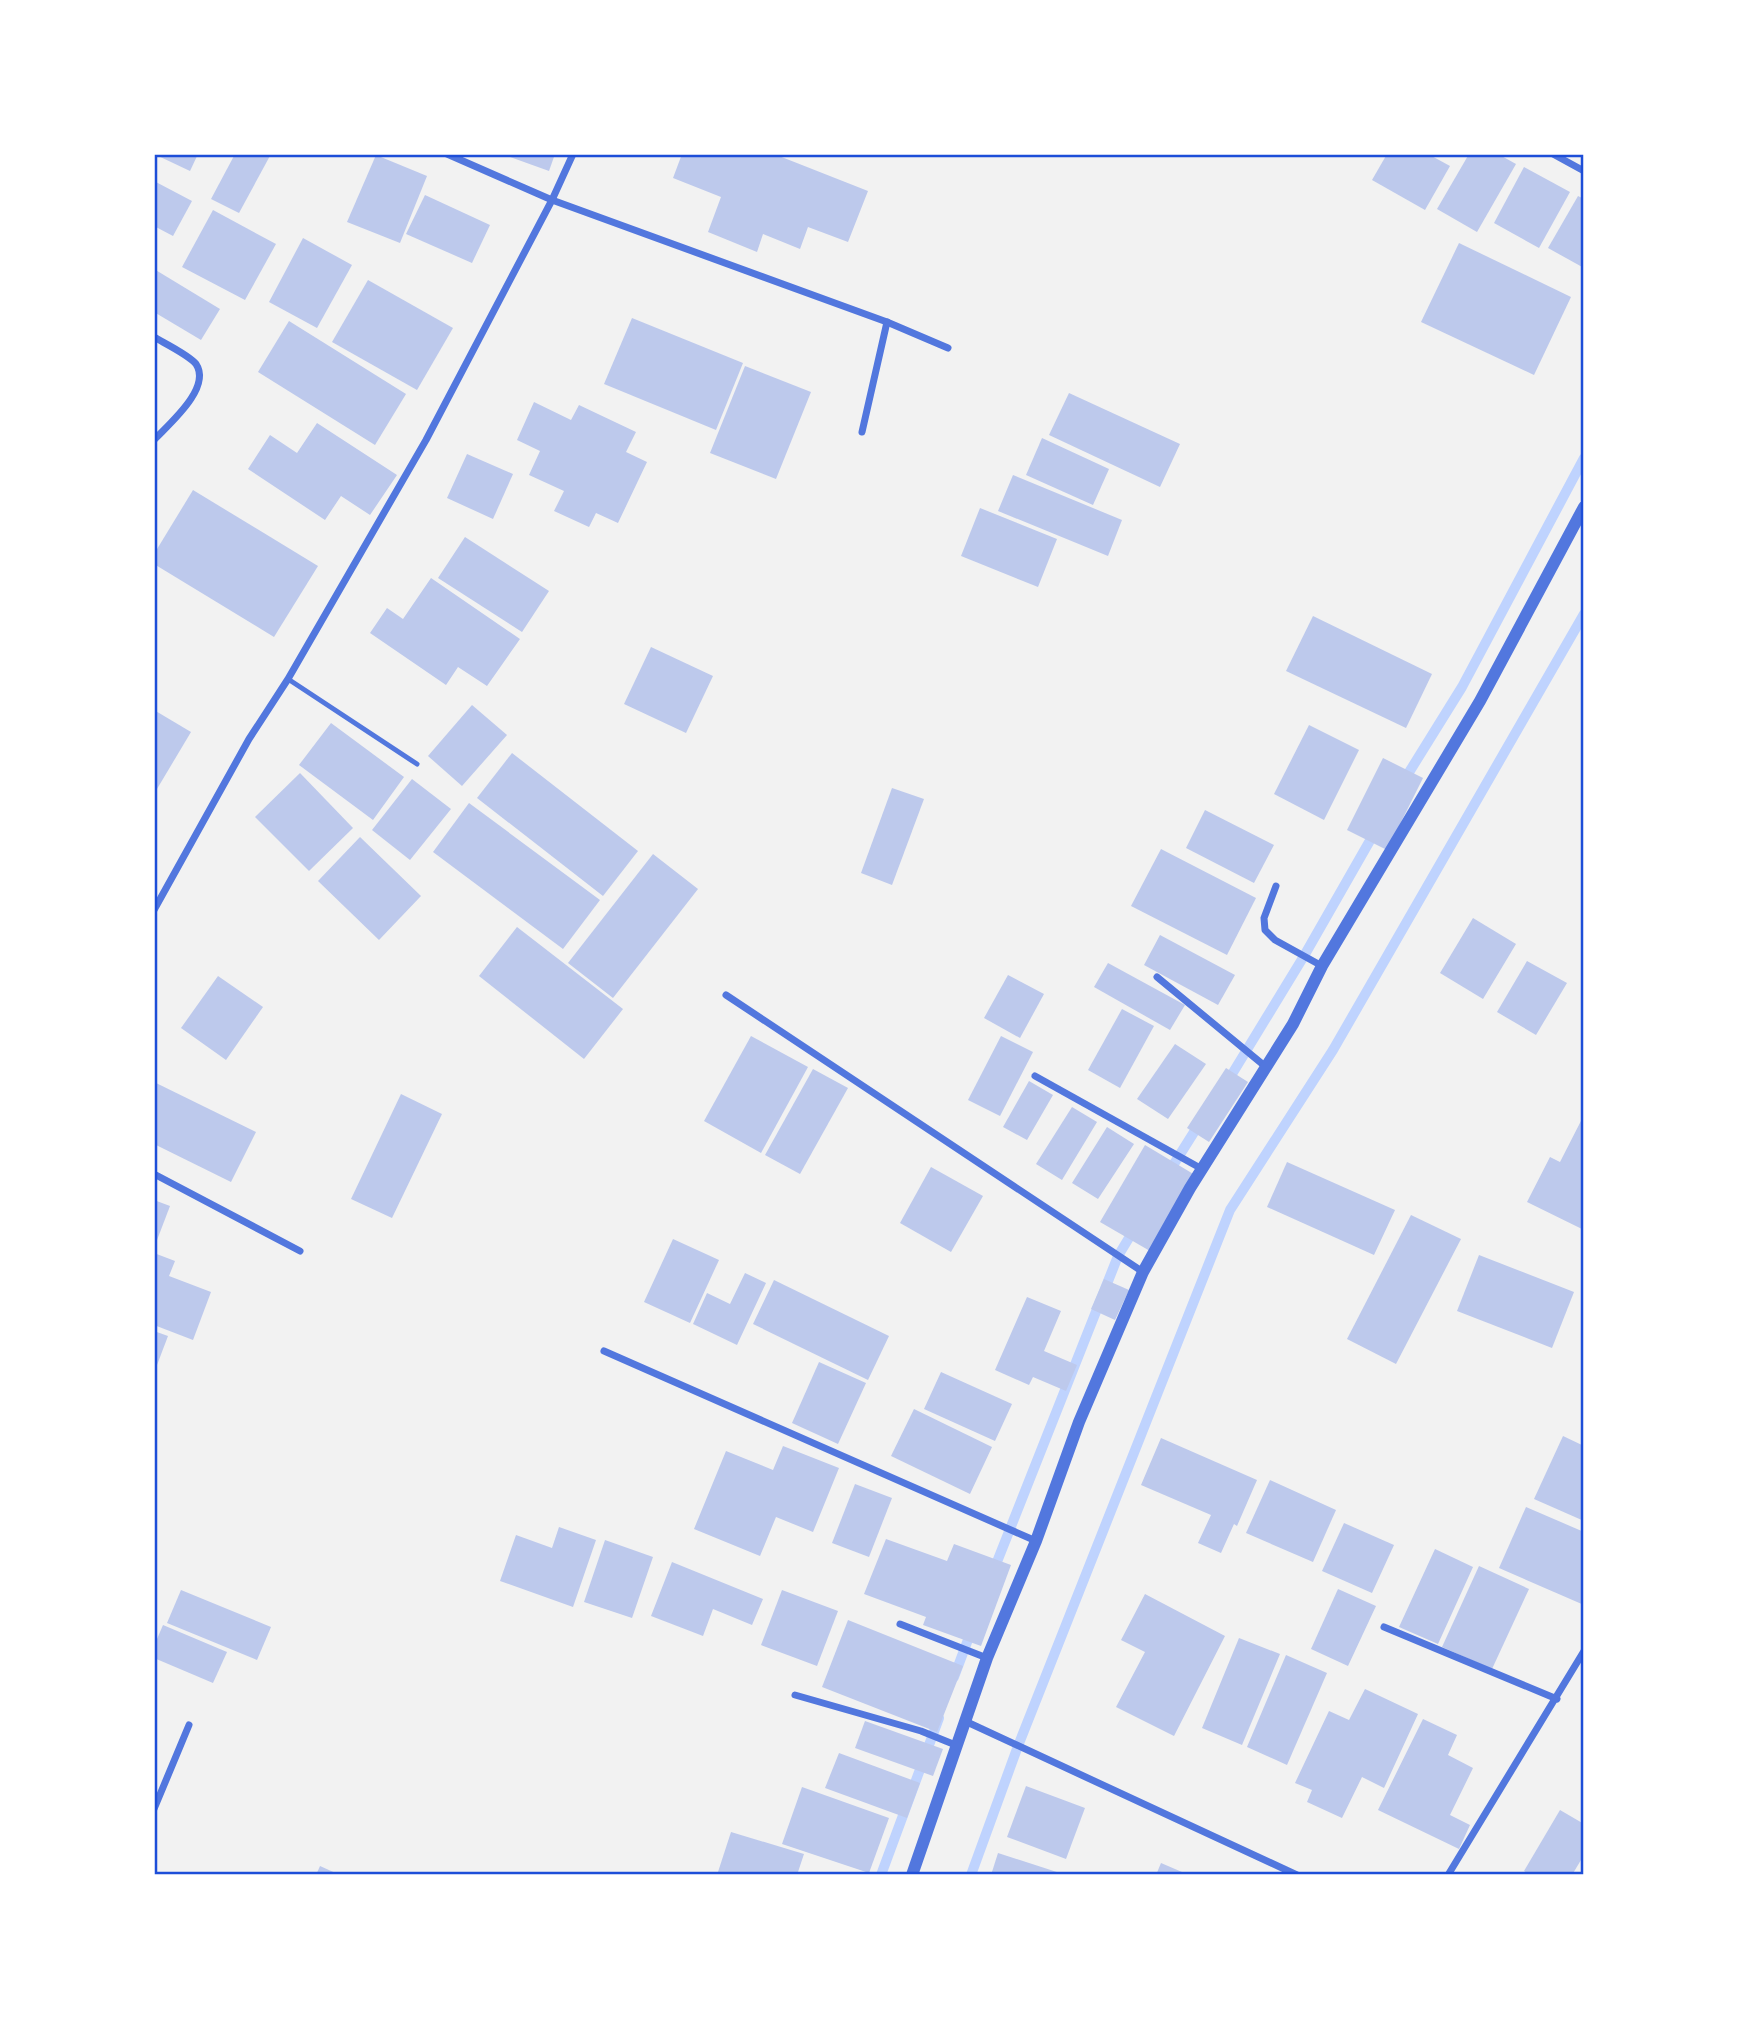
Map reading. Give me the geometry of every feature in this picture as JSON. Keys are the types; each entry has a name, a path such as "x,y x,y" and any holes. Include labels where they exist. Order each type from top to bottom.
{"street":[{"path":"447,154 552,200 887,322 948,348"},
{"path":"154,911 249,739 288,679 426,440 552,200 573,154"},
{"path":"1553,154 1584,171"},
{"path":"862,432 887,322"},
{"path":"154,337 195,363 201,378 195,393 154,440"},
{"path":"912,1875 987,1658 1036,1541 1079,1422 1143,1272 1202,1169 1293,1024 1322,966 1480,701 1584,507"},
{"path":"1276,886 1264,918 1265,930 1275,940 1322,966"},
{"path":"1157,977 1266,1067"},
{"path":"726,995 1143,1272"},
{"path":"1035,1076 1202,1169"},
{"path":"154,1174 300,1251"},
{"path":"604,1351 1036,1541"},
{"path":"900,1623 987,1658"},
{"path":"1384,1627 1557,1699"},
{"path":"1448,1875 1584,1651"},
{"path":"795,1695 920,1731 958,1746"},
{"path":"967,1721 1297,1875"},
{"path":"154,1809 189,1726"}],"lane":[{"path":"288,679 417,764"}],"building":[{"path":"154,154 198,154 190,171"},
{"path":"235,154 271,154 239,213 211,199"},
{"path":"502,154 555,154 549,171"},
{"path":"682,154 774,154 868,191 848,242 808,227 800,249 763,234 757,252 708,232 721,197 673,178"},
{"path":"1387,154 1428,154 1450,166 1425,210 1372,180"},
{"path":"1469,154 1498,154 1516,164 1477,232 1437,209"},
{"path":"376,155 427,176 400,243 347,222"},
{"path":"1524,167 1570,192 1539,248 1494,223"},
{"path":"154,181 192,201 173,236 154,226"},
{"path":"425,195 490,225 472,263 406,234"},
{"path":"1578,196 1584,199 1584,268 1548,248"},
{"path":"213,210 276,244 245,300 182,267"},
{"path":"303,238 352,265 317,328 269,302"},
{"path":"1459,243 1571,297 1534,375 1421,322"},
{"path":"154,269 220,309 201,340 154,312"},
{"path":"368,280 453,328 417,390 332,342"},
{"path":"632,318 743,363 716,430 604,384"},
{"path":"289,321 406,394 375,445 258,372"},
{"path":"745,366 811,392 776,479 710,453"},
{"path":"1069,393 1180,444 1160,487 1049,435"},
{"path":"534,402 571,420 579,405 636,432 626,452 647,462 618,523 596,513 589,527 554,511 564,491 529,475 540,451 517,440"},
{"path":"317,423 397,475 370,515 341,496 325,520 248,469 270,435 297,453"},
{"path":"1042,438 1109,469 1093,505 1026,475"},
{"path":"467,454 513,474 493,519 447,498"},
{"path":"1013,475 1122,520 1108,556 998,511"},
{"path":"193,490 318,566 274,637 154,564 154,554"},
{"path":"980,508 1057,539 1038,587 961,556"},
{"path":"465,537 549,591 522,632 438,578"},
{"path":"431,578 520,639 487,686 458,667 446,685 370,633 387,608 403,619"},
{"path":"1313,616 1432,674 1406,728 1286,671"},
{"path":"651,647 713,676 686,733 624,704"},
{"path":"472,705 507,735 462,786 428,756"},
{"path":"154,710 191,732 154,794"},
{"path":"331,723 404,777 373,820 299,765"},
{"path":"1309,725 1359,750 1324,820 1274,794"},
{"path":"512,753 638,851 603,896 477,798"},
{"path":"1383,758 1423,778 1387,850 1347,830"},
{"path":"300,773 353,828 309,871 255,817"},
{"path":"412,779 451,809 410,860 372,830"},
{"path":"892,788 924,799 892,885 861,873"},
{"path":"469,803 600,900 563,949 433,852"},
{"path":"1205,810 1274,845 1254,883 1186,848"},
{"path":"360,837 421,896 379,940 318,881"},
{"path":"1161,849 1256,898 1227,955 1131,906"},
{"path":"653,854 698,889 613,998 568,963"},
{"path":"1473,918 1516,944 1483,999 1440,973"},
{"path":"517,927 623,1009 584,1059 479,976"},
{"path":"1160,935 1235,975 1218,1005 1144,965"},
{"path":"1527,961 1567,983 1536,1035 1497,1012"},
{"path":"1108,963 1185,1005 1170,1030 1094,987"},
{"path":"1008,975 1044,994 1020,1038 984,1018"},
{"path":"218,976 263,1007 226,1060 181,1028"},
{"path":"1122,1009 1154,1026 1120,1088 1088,1070"},
{"path":"751,1036 808,1067 761,1153 704,1121"},
{"path":"1001,1036 1033,1052 1000,1116 968,1100"},
{"path":"1175,1044 1206,1064 1168,1119 1137,1099"},
{"path":"1226,1068 1248,1082 1209,1142 1187,1128"},
{"path":"813,1069 848,1088 800,1174 765,1155"},
{"path":"1029,1081 1053,1095 1027,1140 1003,1127"},
{"path":"154,1082 256,1132 231,1182 154,1144"},
{"path":"401,1094 442,1114 392,1218 351,1199"},
{"path":"1072,1107 1097,1122 1062,1180 1036,1164"},
{"path":"1584,1115 1584,1230 1527,1202 1550,1157 1560,1162"},
{"path":"1107,1127 1134,1144 1098,1199 1072,1183"},
{"path":"1145,1145 1195,1175 1150,1251 1100,1222"},
{"path":"1287,1162 1395,1210 1374,1255 1267,1207"},
{"path":"931,1167 983,1196 951,1252 900,1223"},
{"path":"154,1200 170,1206 154,1248"},
{"path":"1411,1215 1461,1239 1396,1364 1347,1339"},
{"path":"673,1239 719,1260 690,1323 644,1302"},
{"path":"154,1253 175,1261 169,1276 211,1292 193,1340 154,1325"},
{"path":"1479,1255 1574,1292 1552,1348 1457,1311"},
{"path":"745,1273 766,1283 737,1345 693,1324 707,1293 730,1304"},
{"path":"1104,1279 1129,1290 1115,1320 1091,1309"},
{"path":"774,1280 889,1336 868,1380 753,1324"},
{"path":"1027,1297 1061,1311 1044,1351 1077,1365 1066,1391 1033,1377 1029,1385 995,1370"},
{"path":"154,1331 168,1336 154,1373"},
{"path":"819,1362 866,1383 838,1444 792,1423"},
{"path":"941,1372 1012,1404 995,1441 924,1409"},
{"path":"914,1409 992,1447 970,1494 891,1456"},
{"path":"1563,1436 1584,1446 1584,1521 1534,1499"},
{"path":"1161,1438 1257,1480 1237,1526 1234,1524 1221,1553 1198,1543 1211,1515 1141,1485"},
{"path":"783,1446 839,1468 813,1532 776,1517 760,1556 694,1529 726,1451 773,1470"},
{"path":"1270,1480 1336,1510 1313,1562 1246,1533"},
{"path":"855,1484 892,1498 869,1557 832,1543"},
{"path":"1526,1507 1584,1532 1584,1605 1499,1568"},
{"path":"1344,1523 1394,1545 1372,1593 1322,1571"},
{"path":"559,1527 596,1540 573,1607 500,1581 516,1535 552,1548"},
{"path":"886,1539 947,1561 954,1544 1011,1565 981,1646 923,1625 926,1617 864,1594"},
{"path":"605,1540 653,1557 632,1618 584,1602"},
{"path":"1435,1549 1473,1567 1438,1644 1399,1627"},
{"path":"672,1562 763,1599 752,1625 713,1609 703,1636 651,1616"},
{"path":"1479,1566 1529,1589 1492,1669 1442,1647"},
{"path":"1338,1589 1376,1606 1348,1666 1311,1649"},
{"path":"181,1590 271,1627 257,1660 167,1623"},
{"path":"782,1590 838,1611 817,1666 761,1645"},
{"path":"1145,1594 1225,1636 1174,1736 1116,1707 1145,1652 1121,1640"},
{"path":"848,1620 963,1666 937,1732 822,1687"},
{"path":"163,1625 227,1652 213,1683 154,1658 154,1646"},
{"path":"1239,1638 1280,1654 1242,1745 1202,1728"},
{"path":"1286,1655 1327,1673 1287,1765 1247,1747"},
{"path":"1365,1689 1418,1714 1384,1788 1362,1777 1342,1818 1307,1802 1312,1790 1295,1783 1329,1711 1349,1720"},
{"path":"1423,1719 1457,1735 1448,1755 1473,1768 1450,1815 1470,1825 1459,1849 1378,1810"},
{"path":"865,1721 943,1749 933,1776 855,1748"},
{"path":"839,1753 920,1783 907,1818 825,1788"},
{"path":"1026,1786 1085,1808 1066,1859 1007,1837"},
{"path":"802,1787 889,1818 869,1873 782,1844"},
{"path":"1560,1810 1584,1824 1584,1855 1572,1875 1530,1875 1524,1871"},
{"path":"731,1832 804,1854 797,1875 717,1875"},
{"path":"998,1853 1063,1874 1063,1875 991,1875"},
{"path":"1161,1863 1189,1875 1156,1875"},
{"path":"320,1866 340,1875 316,1875"}],"waterway":[{"path":"1403,782 1462,687 1584,458"},
{"path":"971,1875 1018,1746 1230,1210 1333,1050 1584,614"},
{"path":"1226,1084 1376,830"},
{"path":"1167,1175 1201,1121"},
{"path":"993,1572 1118,1256 1135,1228"},
{"path":"954,1677 972,1629"},
{"path":"881,1875 939,1718"}]}
